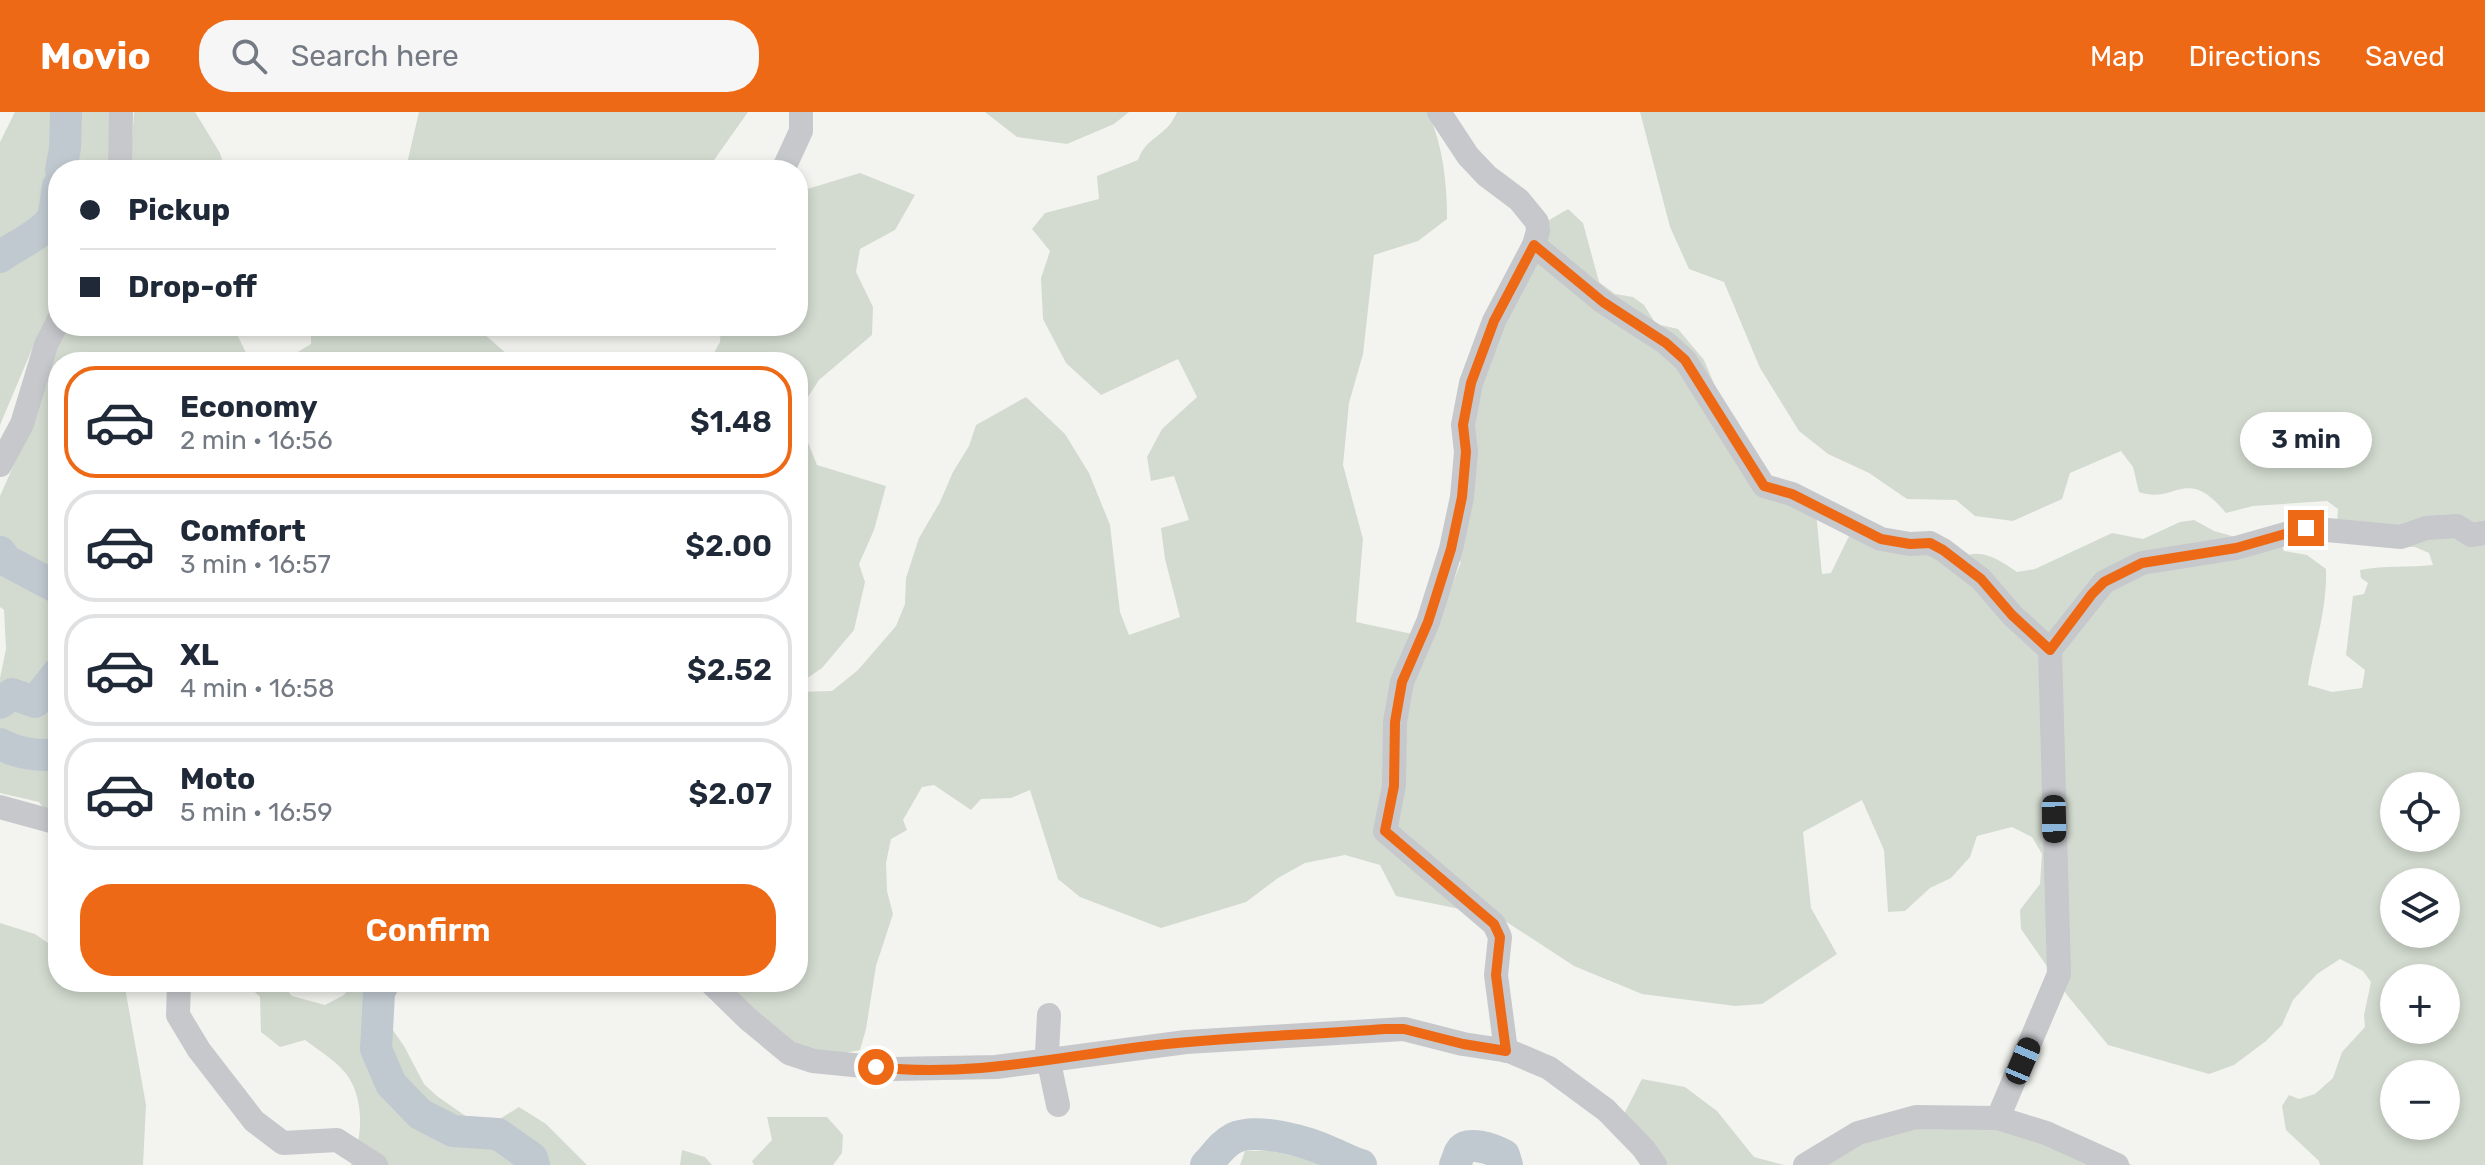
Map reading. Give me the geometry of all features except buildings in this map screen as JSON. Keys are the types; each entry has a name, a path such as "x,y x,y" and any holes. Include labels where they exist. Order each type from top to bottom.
{"street":[{"path":"120,160 121,112"},
{"path":"788,160 801,131 801,112"},
{"path":"1439,112 1468,156 1487,176 1519,200 1537,222 1538,231 1534,245 1494,321 1471,383 1463,425 1466,452 1462,497 1451,549 1428,622 1402,682 1395,722 1394,786 1385,831 1494,924 1500,937 1496,975 1506,1051"},
{"path":"1534,245 1603,302 1666,343 1685,360 1764,486 1792,494 1881,539 1910,544 1930,543 1943,550 1981,579 2012,615 2050,650"},
{"path":"0,465 22,424 50,336"},
{"path":"1998,1118 2059,974 2050,650 2092,594 2104,582 2142,563 2236,548 2306,528 2401,537 2426,528 2457,526 2471,535 2485,533"},
{"path":"0,807 48,820"},
{"path":"179,992 178,1015 199,1050 254,1121 283,1143 337,1140 376,1165"},
{"path":"721,992 789,1053 813,1061 893,1069 957,1070 1186,1042 1404,1029 1506,1051 1549,1068 1590,1098 1629,1133 1655,1165"},
{"path":"1049,1015 1048,1060 1058,1105"},
{"path":"1805,1165 1858,1133 1916,1117 1998,1118 2046,1133 2117,1165"}],"shaded area":[{"path":"15,112 110,112 110,160 48,160 48,318 0,425 0,142"},
{"path":"134,112 195,112 222,160 131,160"},
{"path":"419,112 748,112 714,160 408,160"},
{"path":"985,112 1129,112 1114,124 1067,144 1017,137"},
{"path":"1177,112 1428,112 1443,164 1447,219 1418,241 1374,255 1363,354 1349,403 1343,465 1363,539 1356,622 1431,638 1461,562 1456,559 1475,397 1544,223 1568,209 1583,223 1599,282 1615,294 1633,297 1644,305 1656,324 1678,329 1704,360 1720,398 1772,478 1816,512 1822,574 1831,573 1850,534 1987,556 2017,572 2035,569 2112,533 2143,539 2180,522 2194,520 2214,531 2239,538 2280,541 2284,551 2307,555 2326,569 2322,614 2308,685 2332,692 2362,688 2365,670 2346,655 2353,596 2364,594 2368,583 2361,578 2360,570 2433,565 2429,553 2415,547 2386,546 2337,523 2338,509 2327,501 2253,506 2226,513 2201,491 2191,488 2152,495 2139,492 2133,467 2121,451 2070,473 2062,499 2013,521 1975,516 1956,500 1907,499 1869,473 1828,454 1799,431 1760,368 1724,282 1689,269 1670,227 1640,112 2485,112 2485,1165 2320,1165 2286,1130 2282,1106 2289,1095 2299,1099 2315,1094 2333,1078 2342,1052 2365,1027 2364,1015 2371,982 2363,971 2340,959 2317,974 2293,1000 2282,1025 2266,1041 2234,1065 2209,1074 2108,1045 2067,995 2021,929 2020,910 2040,884 2042,854 2032,837 2012,827 1977,836 1970,857 1951,878 1930,888 1905,911 1888,912 1884,850 1862,800 1803,832 1811,908 1837,954 1762,1004 1735,1006 1642,994 1574,966 1499,917 1396,896 1380,865 1345,855 1305,863 1246,902 1161,928 1080,897 1058,879 1030,790 1011,798 981,799 971,810 934,785 922,787 903,820 907,830 891,839 886,863 887,891 893,914 876,966 860,1050 816,1052 782,1038 732,992 808,992 808,692 832,691 858,670 896,626 905,604 906,578 919,538 969,446 976,425 1026,397 1065,434 1089,473 1110,525 1120,612 1129,635 1180,617 1165,559 1161,528 1189,520 1174,476 1151,481 1147,457 1162,429 1197,397 1178,359 1101,395 1066,363 1043,319 1041,278 1050,251 1032,229 1045,213 1099,199 1097,176 1138,160 1146,146 1168,127"},
{"path":"860,173 915,195 895,230 860,249 856,272 873,307 872,335 819,380 808,397 808,352 714,352 720,336 808,336 808,189"},
{"path":"63,336 238,336 246,352 56,352"},
{"path":"311,336 486,336 505,352 298,352 311,344"},
{"path":"48,369 48,815 39,802 0,793 0,678 6,649 4,610 0,607 0,496 30,428"},
{"path":"808,443 817,465 886,486 874,530 859,564 865,582 854,630 822,668 808,678"},
{"path":"0,923 35,934 48,943 48,992 126,992 146,1105 143,1165 0,1165"},
{"path":"255,992 289,992 292,996 325,1005 346,992 384,992 385,1019 404,1046 424,1084 437,1096 467,1117 498,1120 519,1107 546,1124 587,1165 351,1165 360,1128 355,1089 341,1068 305,1040 280,1047 261,1032 260,997"},
{"path":"1642,1079 1685,1087 1717,1111 1754,1157 1784,1165 1662,1165 1622,1118"},
{"path":"767,1117 827,1117 843,1135 842,1153 833,1165 754,1165 752,1161 772,1140"},
{"path":"1966,1122 2107,1154 2132,1165 1814,1165 1841,1150 1917,1123"},
{"path":"682,1150 705,1157 712,1165 680,1165"},
{"path":"1245,1151 1271,1151 1330,1165 1240,1165"}],"waterway":[{"path":"63,160 66,112"},
{"path":"0,257 48,224"},
{"path":"0,552 7,561 48,583"},
{"path":"0,703 12,694 35,702 48,686"},
{"path":"0,744 28,754 48,755"},
{"path":"379,992 376,1049 391,1084 420,1114 453,1131 498,1134 532,1158 534,1165"},
{"path":"1206,1165 1234,1138 1256,1134 1297,1141 1361,1165"},
{"path":"1455,1165 1460,1152 1468,1146 1488,1148 1504,1155 1507,1165"}],"route":[{"path":"876,1067 957,1070 1186,1042 1385,1029 1404,1029 1506,1051 1496,990 1500,937 1494,924 1385,831 1394,786 1395,722 1402,682 1428,622 1451,549 1462,497 1466,452 1463,425 1471,383 1494,321 1534,245 1603,302 1666,343 1685,360 1764,486 1792,494 1881,539 1910,544 1930,543 1943,550 1981,579 2012,615 2050,650 2104,582 2142,563 2236,548 2306,528"}]}
